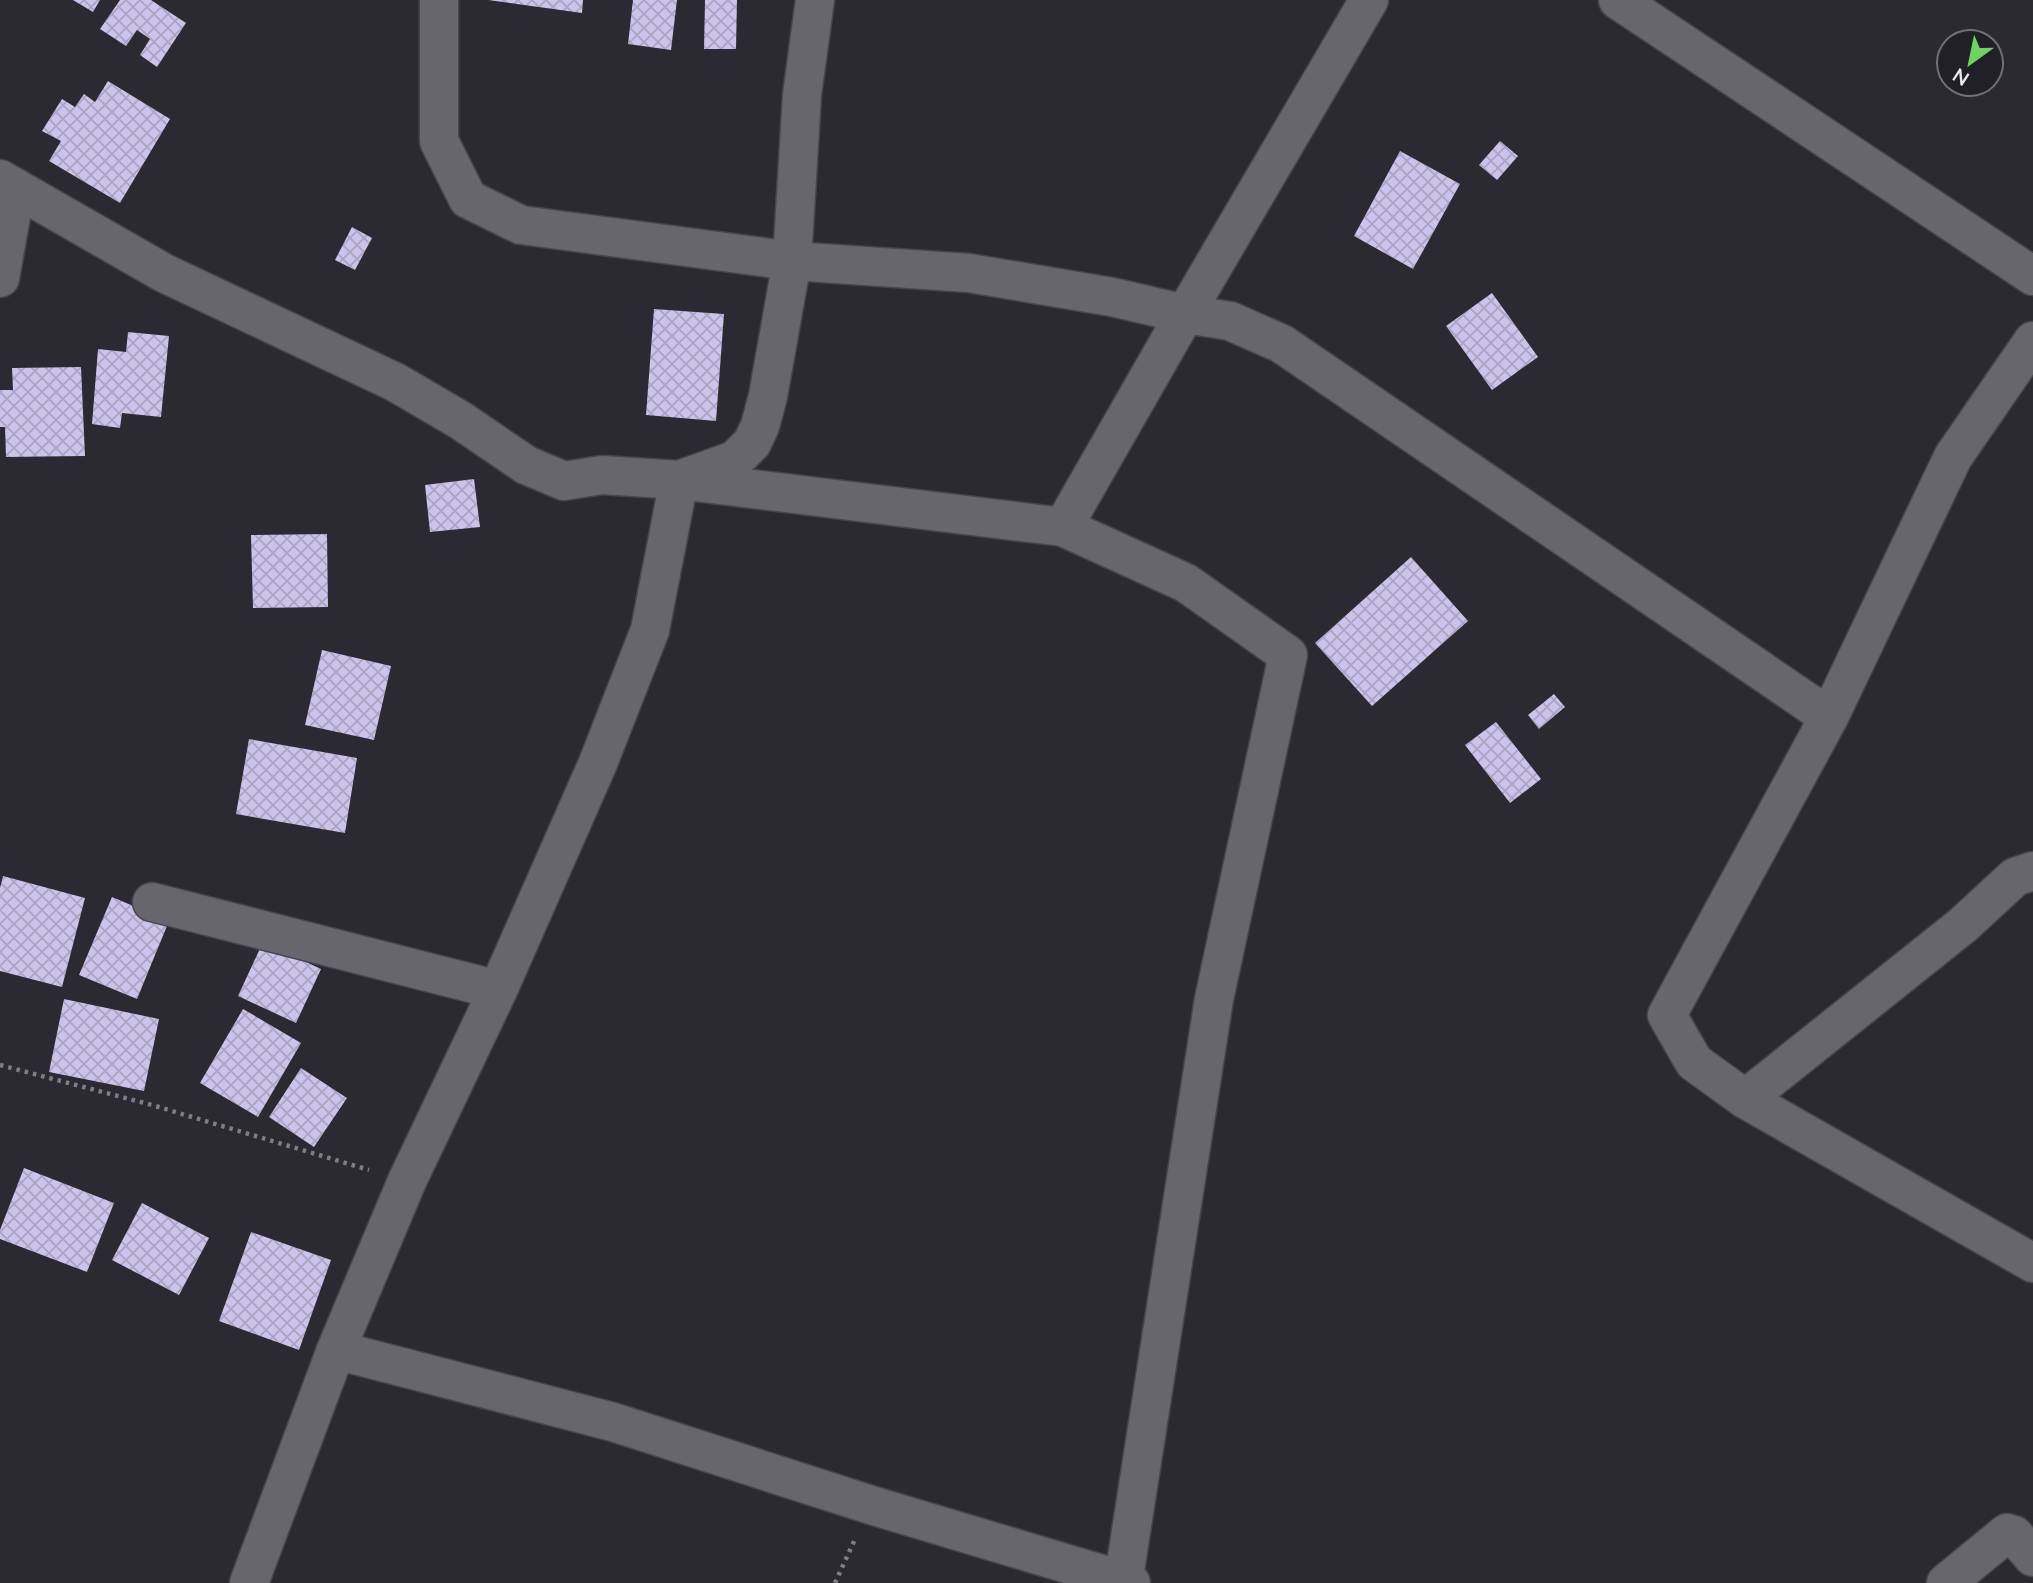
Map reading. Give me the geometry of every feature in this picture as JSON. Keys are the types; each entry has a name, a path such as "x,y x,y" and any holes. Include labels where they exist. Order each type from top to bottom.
{"street":[{"path":"439,0 439,141 468,198 521,225 792,261 969,273 1112,297 1185,314 1230,321 1282,344 1829,717"},
{"path":"679,480 735,460 752,443 760,426 768,396 792,261 802,95 815,0"},
{"path":"1063,527 1369,0"},
{"path":"1618,0 2033,275"},
{"path":"0,278 8,183 164,273 395,382 460,420 526,465 564,481 602,475 679,480 1063,527 1186,583 1288,655 1214,999 1126,1582 871,1505 613,1422 336,1350"},
{"path":"2033,341 1953,457 1829,717 1667,1015 1694,1062 1745,1099 2033,1263"},
{"path":"249,1583 336,1350 407,1181 498,989 598,763 650,630 679,480"},
{"path":"1745,1099 1964,925 2015,877 2033,871"},
{"path":"152,902 498,989"},
{"path":"1946,1583 2007,1534 2014,1535 2033,1557"}],"path":[{"path":"0,1065 152,1105 407,1181"}],"building":[{"path":"73,0 100,0 93,12"},
{"path":"120,0 151,0 186,23 157,67 140,55 150,39 137,30 126,46 100,29"},
{"path":"488,0 583,0 582,13"},
{"path":"633,0 677,0 671,50 628,44"},
{"path":"705,0 737,0 736,49 704,49"},
{"path":"108,81 170,119 120,203 49,161 61,141 42,131 62,99 75,107 84,94 95,102"},
{"path":"1500,141 1518,156 1497,180 1479,165"},
{"path":"1400,151 1460,184 1413,269 1354,236"},
{"path":"352,227 372,238 355,270 335,260"},
{"path":"1492,293 1538,357 1492,390 1446,326"},
{"path":"654,309 724,314 716,421 646,415"},
{"path":"128,332 169,336 161,417 122,413 120,428 92,424 98,349 126,352"},
{"path":"81,367 85,456 6,457 5,427 0,427 0,390 13,390 12,368"},
{"path":"474,479 480,527 430,532 425,485"},
{"path":"327,534 328,607 253,608 251,535"},
{"path":"1411,557 1468,621 1372,706 1315,643"},
{"path":"322,650 391,666 374,740 305,725"},
{"path":"1554,694 1565,707 1539,729 1528,715"},
{"path":"1496,722 1541,779 1510,803 1465,745"},
{"path":"249,739 357,758 345,833 236,814"},
{"path":"3,876 85,898 62,987 0,971 0,888"},
{"path":"112,897 169,921 137,999 79,975"},
{"path":"263,942 321,969 296,1023 238,996"},
{"path":"64,999 159,1019 144,1091 49,1072"},
{"path":"243,1009 301,1043 258,1117 200,1083"},
{"path":"301,1068 347,1098 314,1147 269,1117"},
{"path":"24,1168 114,1203 87,1272 0,1239 0,1230"},
{"path":"142,1203 209,1238 179,1295 112,1260"},
{"path":"251,1232 331,1260 299,1350 219,1321"}]}
